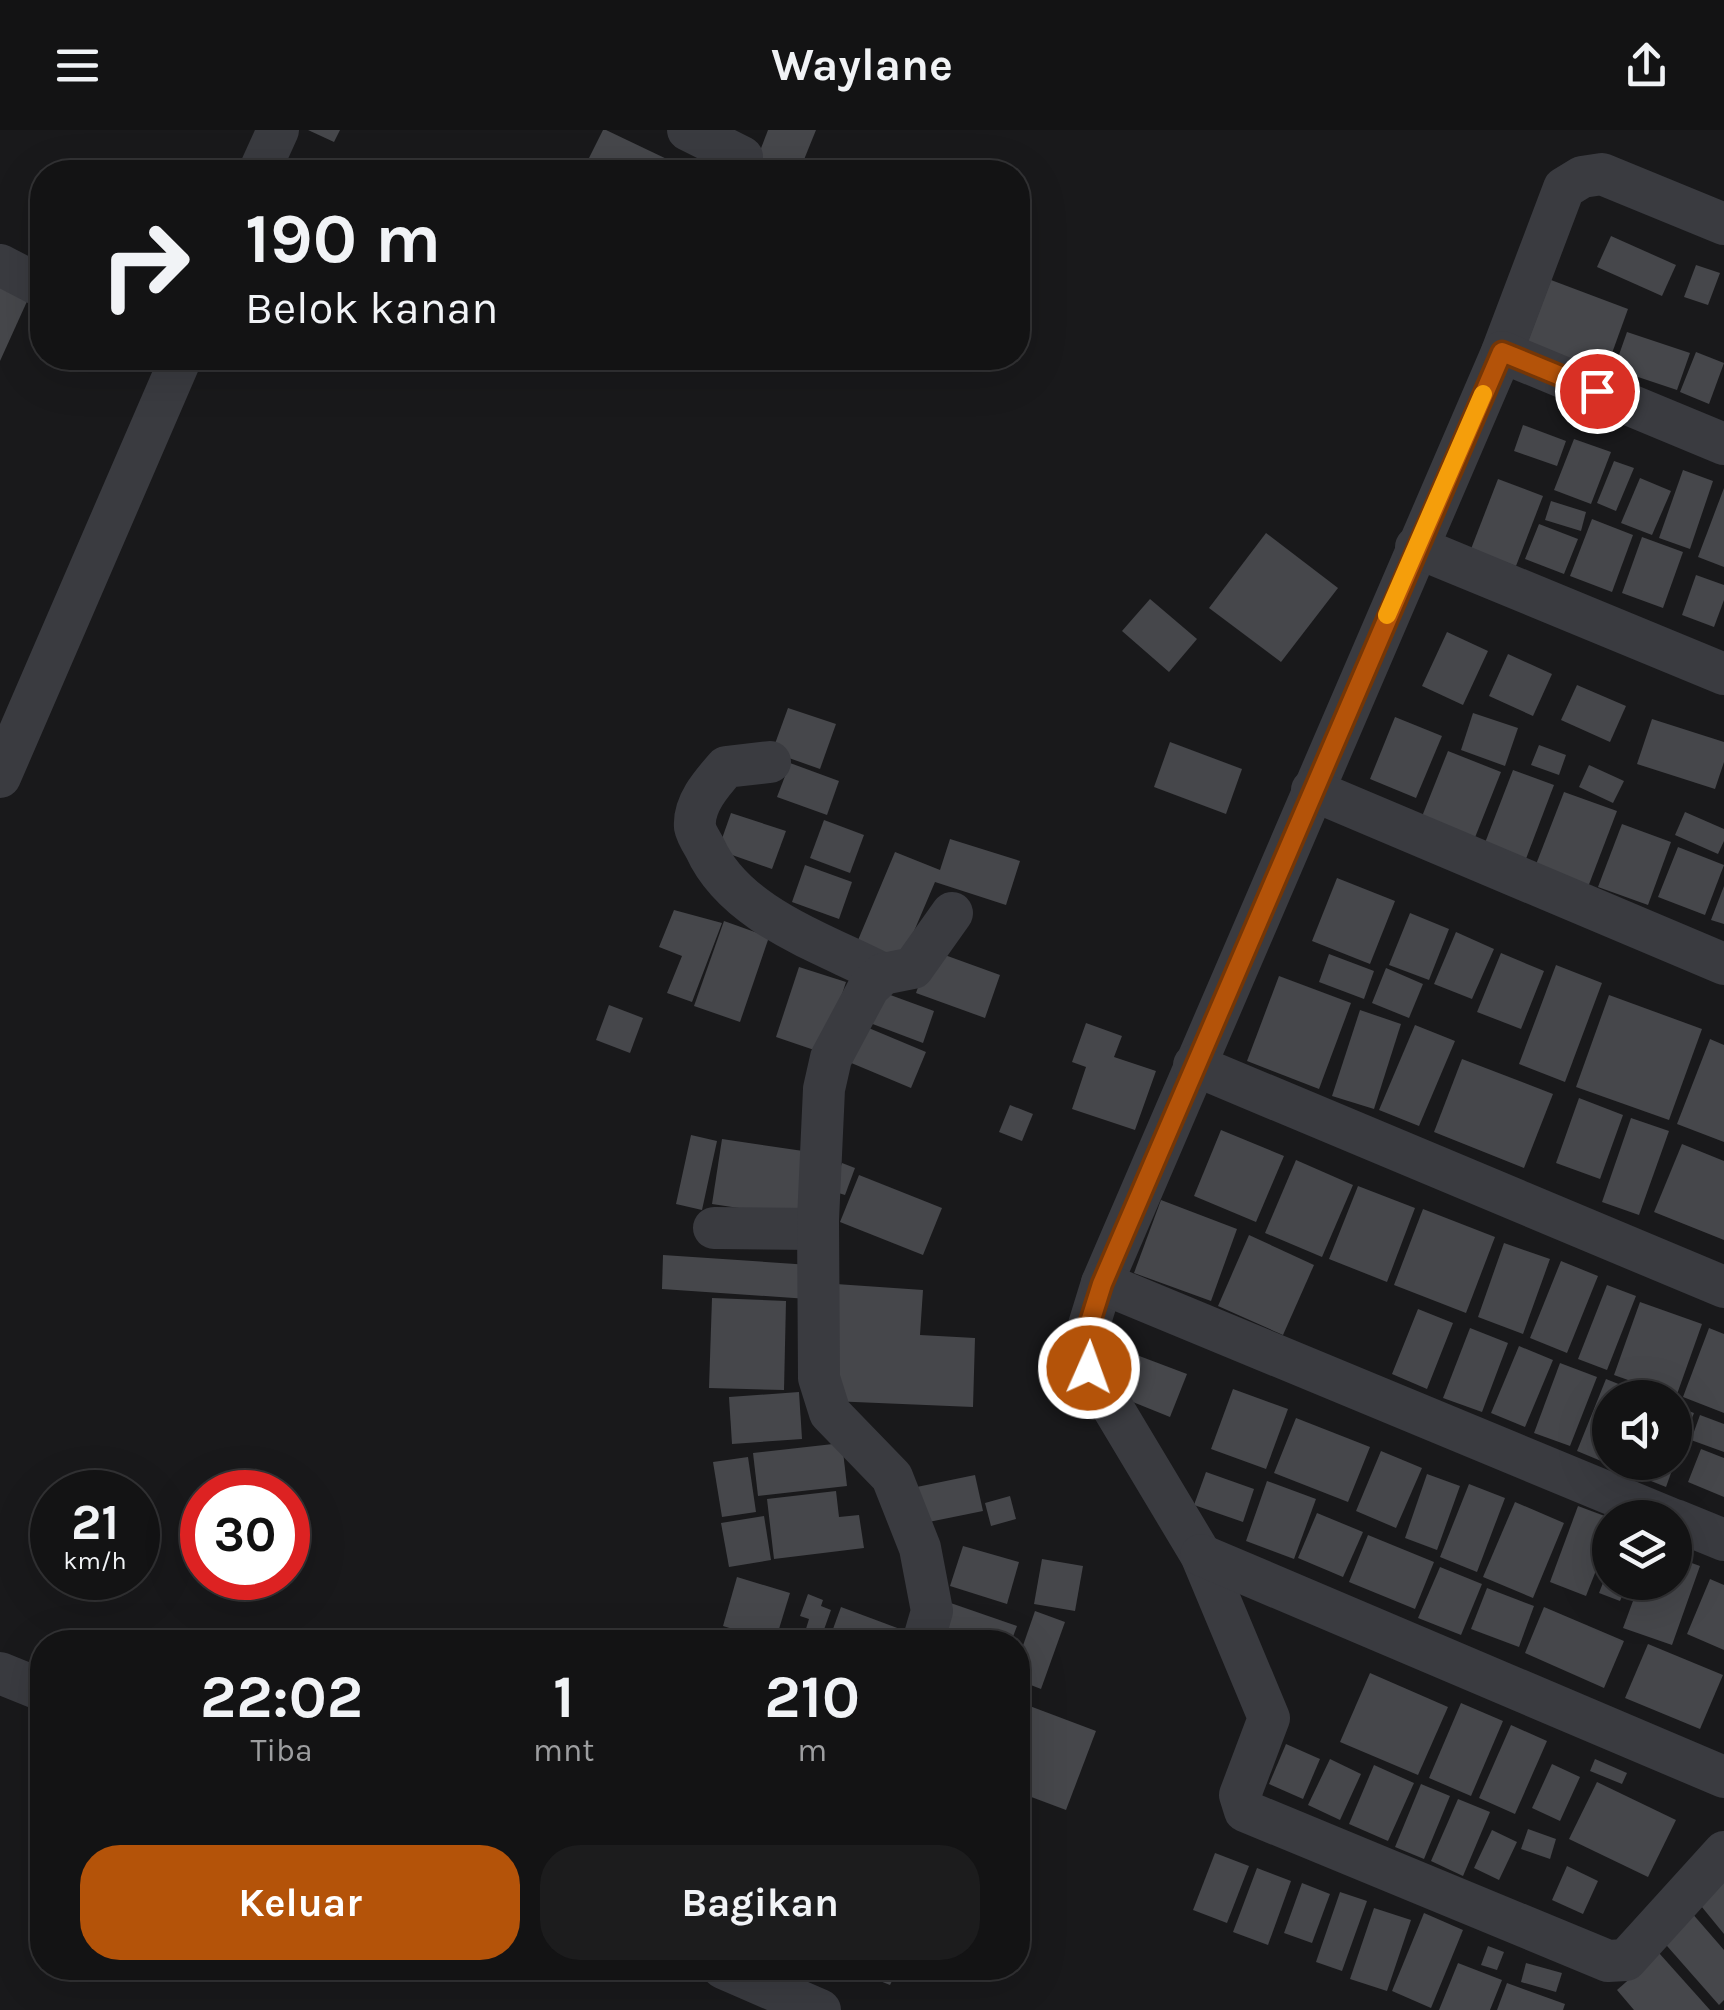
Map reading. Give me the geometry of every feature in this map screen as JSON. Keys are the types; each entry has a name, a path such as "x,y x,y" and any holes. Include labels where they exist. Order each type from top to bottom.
{"street":[{"path":"264,160 278,130"},
{"path":"688,130 742,157"},
{"path":"1724,224 1602,174 1582,177 1564,188 1502,352 1194,1064 1102,1284 1086,1335 1089,1368 1201,1555 1269,1718 1240,1795 1244,1811 1608,1961 1626,1960 1724,1852"},
{"path":"1502,352 1724,444"},
{"path":"0,778 176,370"},
{"path":"1416,547 1724,674"},
{"path":"770,762 726,767 705,792 695,827 711,863 720,878 758,910 883,974"},
{"path":"1312,790 1724,964"},
{"path":"927,1630 932,1612 920,1548 892,1477 830,1413 819,1378 818,1229 824,1089 831,1058 869,987 883,974 912,968 952,913"},
{"path":"1194,1064 1724,1287"},
{"path":"714,1228 818,1229"},
{"path":"1102,1284 1626,1500"},
{"path":"1692,1527 1724,1540"},
{"path":"1201,1555 1724,1777"},
{"path":"0,1673 30,1685"},
{"path":"762,1980 820,2010"}],"building":[{"path":"308,130 340,130 334,142"},
{"path":"606,130 669,160 588,160"},
{"path":"768,130 816,130 804,160 757,160"},
{"path":"1611,236 1676,265 1662,296 1597,267"},
{"path":"1696,265 1720,273 1708,305 1684,297"},
{"path":"1551,280 1628,309 1603,378 1525,349"},
{"path":"0,284 29,297 0,361"},
{"path":"1627,332 1690,353 1677,390 1614,369"},
{"path":"1696,352 1724,363 1709,404 1680,392"},
{"path":"1523,425 1566,441 1557,466 1514,451"},
{"path":"1574,439 1611,452 1591,504 1554,490"},
{"path":"1614,461 1634,468 1616,511 1597,503"},
{"path":"1683,470 1713,481 1690,549 1659,538"},
{"path":"1640,478 1671,491 1652,535 1621,523"},
{"path":"1498,479 1543,496 1516,566 1471,549"},
{"path":"1724,488 1724,567 1698,557"},
{"path":"1551,501 1586,512 1581,531 1545,520"},
{"path":"1592,519 1633,535 1612,592 1570,576"},
{"path":"1539,524 1578,539 1564,574 1525,559"},
{"path":"1266,533 1338,588 1281,662 1209,608"},
{"path":"1642,537 1683,552 1663,608 1622,593"},
{"path":"1696,575 1724,585 1724,600 1714,627 1682,615"},
{"path":"1150,599 1197,639 1169,672 1122,631"},
{"path":"1447,632 1488,651 1463,705 1422,686"},
{"path":"1508,654 1552,674 1533,716 1489,696"},
{"path":"1577,685 1626,706 1610,742 1561,720"},
{"path":"788,708 836,724 820,769 772,752"},
{"path":"1473,713 1518,728 1505,766 1461,750"},
{"path":"1395,717 1442,736 1416,798 1370,779"},
{"path":"1652,719 1724,742 1724,762 1715,789 1637,764"},
{"path":"1170,742 1242,769 1226,814 1154,787"},
{"path":"1539,745 1566,755 1559,775 1531,765"},
{"path":"1448,751 1501,772 1474,840 1421,819"},
{"path":"790,763 839,781 827,815 777,797"},
{"path":"1589,765 1624,781 1613,803 1579,787"},
{"path":"1513,770 1554,785 1524,864 1483,848"},
{"path":"1564,792 1617,811 1588,887 1535,867"},
{"path":"1685,812 1724,829 1718,854 1675,835"},
{"path":"731,813 786,831 772,869 718,850"},
{"path":"824,820 864,835 850,873 810,858"},
{"path":"1622,824 1671,842 1648,905 1598,887"},
{"path":"950,839 1020,861 1006,905 935,882 897,971 853,952 895,852 940,870"},
{"path":"1678,847 1724,865 1705,915 1658,897"},
{"path":"805,865 852,882 839,919 792,902"},
{"path":"1337,878 1395,901 1370,964 1312,941"},
{"path":"1724,886 1724,924 1711,920"},
{"path":"674,910 722,923 692,1002 667,993 682,956 659,947"},
{"path":"1410,913 1449,929 1429,980 1389,965"},
{"path":"724,921 769,937 740,1022 694,1006"},
{"path":"1456,932 1494,949 1472,999 1434,984"},
{"path":"931,950 1000,975 985,1018 916,993"},
{"path":"1501,953 1544,971 1521,1029 1477,1012"},
{"path":"1329,954 1374,971 1364,999 1319,982"},
{"path":"1556,965 1602,983 1565,1082 1519,1064"},
{"path":"799,967 846,982 823,1053 776,1037"},
{"path":"1386,968 1423,984 1409,1018 1372,1003"},
{"path":"1279,976 1351,1003 1319,1089 1247,1061"},
{"path":"874,989 934,1011 923,1043 862,1020"},
{"path":"1609,995 1702,1029 1669,1120 1576,1087"},
{"path":"609,1005 643,1018 630,1053 596,1040"},
{"path":"1360,1010 1401,1024 1374,1109 1332,1096"},
{"path":"852,1021 926,1052 911,1088 837,1057"},
{"path":"1086,1023 1122,1036 1114,1057 1156,1071 1135,1130 1072,1109 1086,1067 1072,1062"},
{"path":"1415,1025 1455,1041 1419,1126 1379,1110"},
{"path":"1710,1039 1724,1045 1724,1142 1677,1124"},
{"path":"1462,1059 1553,1094 1524,1168 1434,1132"},
{"path":"1579,1098 1623,1115 1600,1179 1556,1163"},
{"path":"1010,1105 1033,1114 1022,1141 999,1132"},
{"path":"1631,1118 1669,1131 1639,1215 1602,1202"},
{"path":"1221,1130 1284,1156 1256,1222 1194,1196"},
{"path":"691,1135 717,1141 702,1210 676,1204"},
{"path":"722,1139 810,1152 800,1217 712,1204"},
{"path":"1682,1144 1724,1161 1724,1240 1654,1212"},
{"path":"1296,1160 1353,1185 1322,1257 1265,1233"},
{"path":"842,1163 855,1168 845,1195 832,1191"},
{"path":"859,1175 942,1208 923,1255 840,1222"},
{"path":"1358,1186 1415,1208 1387,1282 1329,1259"},
{"path":"1161,1200 1237,1229 1211,1301 1134,1273"},
{"path":"1423,1209 1495,1237 1466,1313 1394,1285"},
{"path":"1249,1235 1314,1265 1283,1335 1218,1306"},
{"path":"1504,1243 1550,1259 1523,1334 1478,1317"},
{"path":"663,1255 810,1265 808,1299 662,1289"},
{"path":"1561,1261 1598,1276 1567,1353 1530,1338"},
{"path":"836,1284 923,1290 920,1335 975,1338 973,1407 831,1401"},
{"path":"1607,1285 1636,1296 1607,1370 1578,1359"},
{"path":"712,1298 786,1301 784,1390 709,1388"},
{"path":"1640,1302 1702,1324 1682,1380 1628,1380 1614,1375"},
{"path":"1418,1309 1453,1323 1427,1389 1392,1374"},
{"path":"1470,1328 1508,1343 1482,1412 1443,1398"},
{"path":"1709,1328 1724,1334 1724,1413 1692,1401 1689,1380"},
{"path":"1519,1346 1553,1360 1525,1427 1491,1413"},
{"path":"1134,1354 1187,1374 1170,1417 1118,1396"},
{"path":"1560,1363 1597,1377 1592,1380 1592,1390 1570,1446 1534,1433"},
{"path":"1233,1389 1288,1409 1266,1469 1211,1449"},
{"path":"799,1392 802,1439 732,1444 729,1397"},
{"path":"1592,1414 1592,1457 1577,1451"},
{"path":"1700,1415 1724,1424 1724,1452 1692,1440"},
{"path":"1296,1418 1370,1447 1348,1502 1274,1473"},
{"path":"842,1443 847,1486 758,1496 753,1453"},
{"path":"1701,1449 1724,1458 1724,1497 1688,1482"},
{"path":"1381,1451 1422,1468 1396,1528 1356,1511"},
{"path":"748,1457 756,1512 722,1517 713,1462"},
{"path":"1206,1472 1254,1489 1243,1522 1194,1505"},
{"path":"1427,1474 1460,1486 1437,1550 1405,1538"},
{"path":"975,1475 983,1511 914,1525 907,1489"},
{"path":"1648,1480 1669,1480 1666,1487"},
{"path":"1267,1481 1316,1499 1294,1559 1246,1541"},
{"path":"1469,1484 1505,1498 1477,1572 1440,1557"},
{"path":"836,1491 839,1517 859,1515 864,1548 774,1559 767,1499"},
{"path":"1010,1496 1016,1519 991,1526 985,1503"},
{"path":"1515,1502 1564,1523 1533,1598 1483,1577"},
{"path":"1578,1506 1592,1511 1592,1581 1586,1596 1550,1582"},
{"path":"1317,1513 1363,1532 1343,1577 1298,1558"},
{"path":"764,1516 771,1560 729,1567 721,1523"},
{"path":"1368,1535 1434,1562 1415,1609 1349,1582"},
{"path":"963,1546 1019,1562 1007,1604 950,1586"},
{"path":"1042,1559 1083,1566 1075,1611 1034,1604"},
{"path":"1692,1563 1700,1566 1692,1589"},
{"path":"1440,1567 1482,1584 1461,1635 1418,1618"},
{"path":"737,1577 790,1593 779,1630 736,1630 723,1626"},
{"path":"1710,1579 1724,1585 1724,1650 1687,1634"},
{"path":"1487,1588 1534,1606 1519,1647 1471,1629"},
{"path":"808,1594 823,1600 821,1606 831,1610 824,1630 806,1630 809,1619 800,1616"},
{"path":"942,1600 1017,1626 1016,1630 931,1630"},
{"path":"1633,1600 1688,1600 1672,1645 1623,1628"},
{"path":"841,1607 900,1629 900,1630 833,1630"},
{"path":"1544,1607 1624,1641 1604,1688 1525,1653"},
{"path":"1035,1611 1065,1622 1041,1689 1030,1685 1028,1630"},
{"path":"1648,1644 1723,1675 1700,1729 1625,1698"},
{"path":"1370,1673 1448,1707 1418,1775 1340,1742"},
{"path":"1461,1703 1503,1721 1471,1796 1429,1778"},
{"path":"1030,1706 1096,1731 1066,1810 1030,1796"},
{"path":"1511,1725 1547,1741 1515,1814 1479,1798"},
{"path":"1286,1744 1320,1759 1303,1799 1269,1784"},
{"path":"1330,1759 1361,1774 1340,1820 1308,1805"},
{"path":"1595,1759 1627,1773 1622,1784 1590,1771"},
{"path":"1552,1764 1580,1777 1560,1821 1532,1808"},
{"path":"1374,1765 1414,1783 1388,1841 1349,1824"},
{"path":"1597,1782 1676,1820 1648,1877 1569,1839"},
{"path":"1421,1784 1450,1796 1424,1859 1395,1847"},
{"path":"1458,1799 1490,1812 1463,1876 1431,1861"},
{"path":"1528,1829 1556,1839 1550,1859 1521,1849"},
{"path":"1492,1830 1517,1842 1499,1880 1474,1868"},
{"path":"1215,1853 1249,1866 1227,1923 1193,1910"},
{"path":"1567,1866 1598,1881 1583,1914 1552,1900"},
{"path":"1257,1868 1291,1881 1268,1945 1233,1932"},
{"path":"1724,1879 1724,1934 1697,1901"},
{"path":"1302,1883 1330,1894 1312,1943 1284,1933"},
{"path":"1340,1892 1367,1901 1342,1971 1316,1962"},
{"path":"1374,1908 1411,1920 1387,1991 1350,1979"},
{"path":"1691,1912 1724,1950 1724,2000 1719,2005 1660,1938"},
{"path":"1424,1913 1463,1930 1431,2008 1392,1991"},
{"path":"1488,1946 1504,1952 1497,1970 1481,1965"},
{"path":"1659,1953 1710,2010 1634,2010 1617,1990"},
{"path":"1458,1963 1502,1980 1490,2010 1439,2010"},
{"path":"1526,1963 1562,1973 1556,1992 1521,1982"},
{"path":"1507,1983 1565,2004 1563,2010 1497,2010"}],"slow traffic":[{"path":"1387,615 1483,394"}],"route":[{"path":"1089,1368 1086,1335 1102,1284 1502,352 1597,391"}]}
